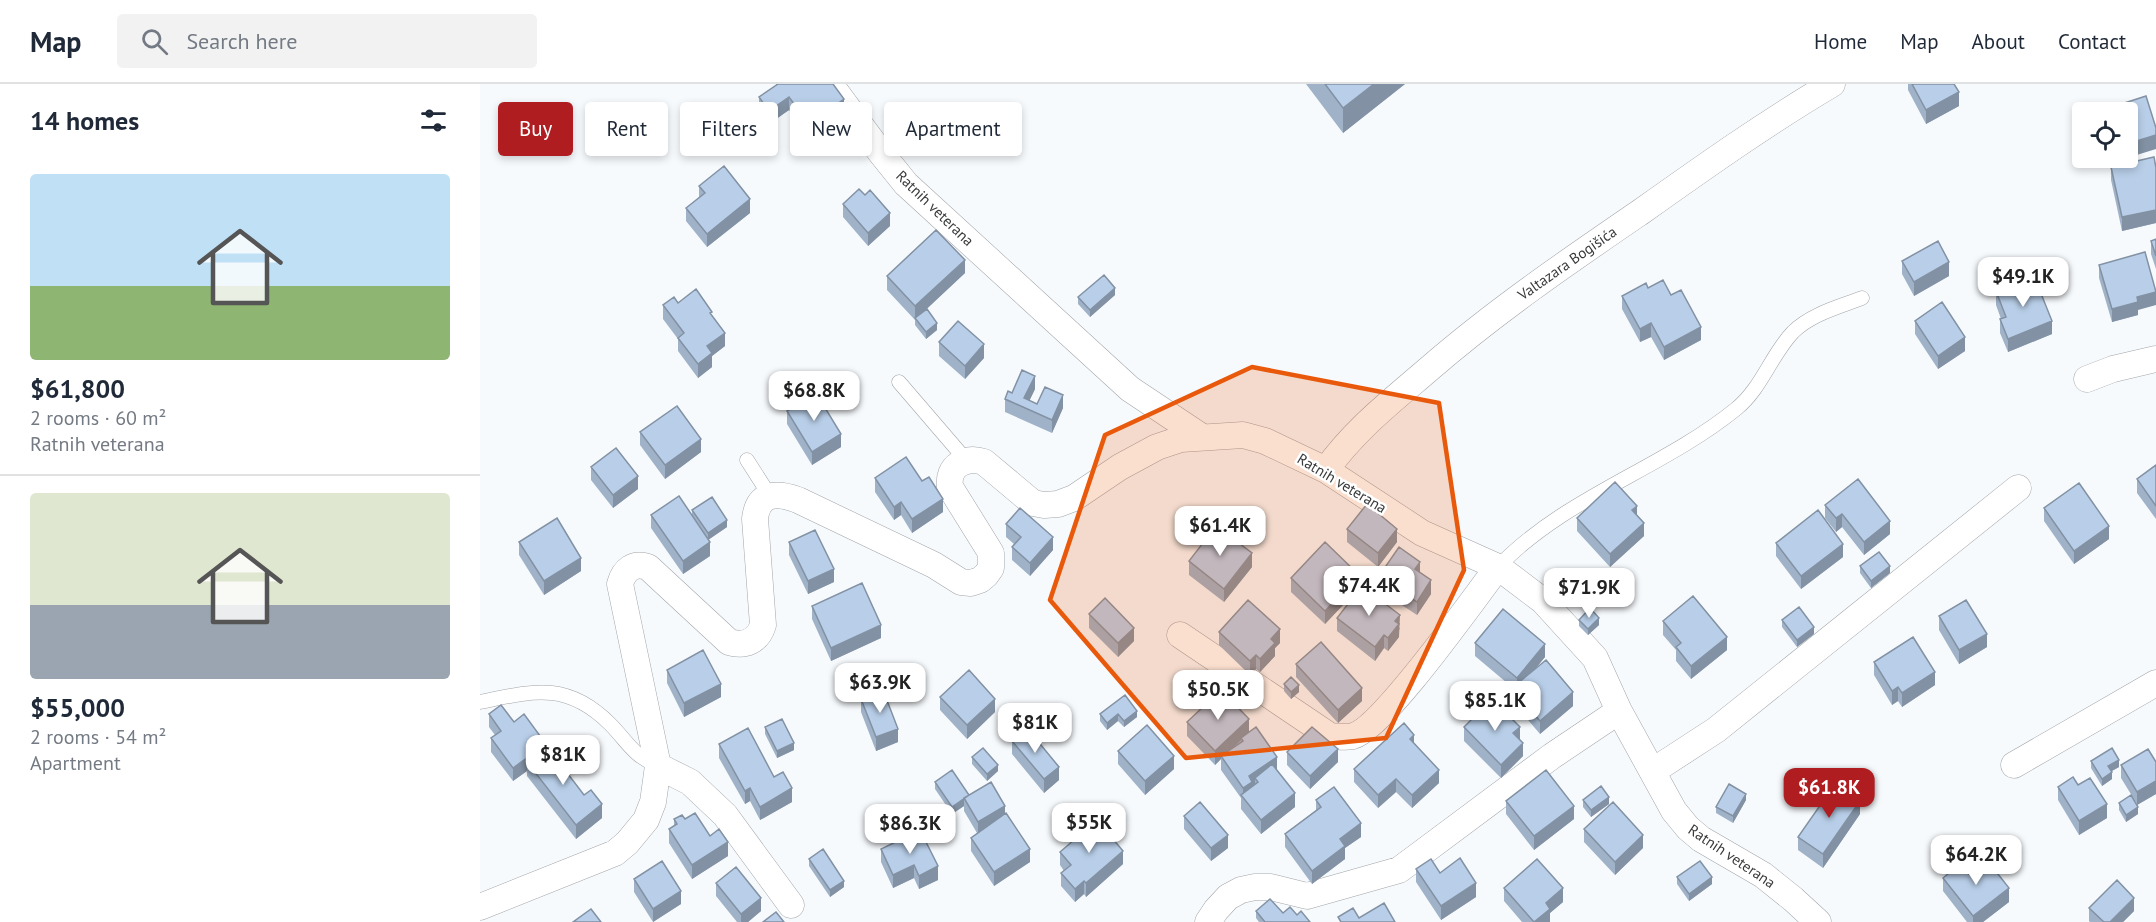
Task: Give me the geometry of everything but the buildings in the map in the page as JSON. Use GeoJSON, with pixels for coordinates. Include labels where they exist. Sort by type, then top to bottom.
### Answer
{"type":"FeatureCollection","features":[{"type":"Feature","properties":{"kind":"street","name":"Ratnih veterana"},"geometry":{"type":"LineString","coordinates":[[830,84],[906,184],[1130,388],[1202,437],[1243,435],[1275,445],[1326,470],[1422,533],[1498,567],[1543,601],[1594,658],[1619,711],[1674,811],[1688,828],[1701,839],[1763,875],[1818,922]]}},
{"type":"Feature","properties":{"kind":"street","name":"Valtazara Bogišića"},"geometry":{"type":"LineString","coordinates":[[1326,470],[1354,435],[1378,413],[1453,348],[1523,294],[1779,116],[1832,84]]}},
{"type":"Feature","properties":{"kind":"street"},"geometry":{"type":"LineString","coordinates":[[2087,379],[2113,369],[2156,359]]}},
{"type":"Feature","properties":{"kind":"street"},"geometry":{"type":"LineString","coordinates":[[480,907],[615,853],[627,843],[646,820],[653,802],[658,766],[620,584],[622,576],[628,569],[634,566],[648,567],[729,642],[736,644],[749,642],[761,631],[764,619],[756,512],[764,499],[770,496],[784,496],[798,500],[934,566],[961,582],[971,583],[986,575],[992,561],[987,545],[950,488],[949,480],[952,470],[958,464],[975,459],[984,462],[1033,503],[1058,504],[1074,498],[1120,467],[1157,447],[1181,439],[1202,437]]}},
{"type":"Feature","properties":{"kind":"street"},"geometry":{"type":"LineString","coordinates":[[1653,771],[1716,730],[2018,488]]}},
{"type":"Feature","properties":{"kind":"street"},"geometry":{"type":"LineString","coordinates":[[1180,635],[1330,735],[1353,736],[1376,721],[1401,693],[1498,567]]}},
{"type":"Feature","properties":{"kind":"street"},"geometry":{"type":"LineString","coordinates":[[2014,765],[2126,703],[2156,683]]}},
{"type":"Feature","properties":{"kind":"street"},"geometry":{"type":"LineString","coordinates":[[1208,922],[1228,897],[1241,890],[1271,887],[1307,896],[1399,870],[1552,756],[1619,711]]}},
{"type":"Feature","properties":{"kind":"street"},"geometry":{"type":"LineString","coordinates":[[658,766],[690,782],[725,815],[791,905]]}},
{"type":"Feature","properties":{"kind":"lane"},"geometry":{"type":"LineString","coordinates":[[1498,567],[1514,550],[1548,523],[1689,442],[1737,408],[1754,390],[1793,332],[1814,316],[1862,298]]}},
{"type":"Feature","properties":{"kind":"lane"},"geometry":{"type":"LineString","coordinates":[[899,382],[966,460]]}},
{"type":"Feature","properties":{"kind":"lane"},"geometry":{"type":"LineString","coordinates":[[747,460],[770,496]]}},
{"type":"Feature","properties":{"kind":"lane"},"geometry":{"type":"LineString","coordinates":[[480,702],[530,692],[548,692],[583,702],[609,723],[642,759],[658,766]]}},
{"type":"Feature","properties":{"kind":"highlighted area"},"geometry":{"type":"Polygon","coordinates":[[[1252,367],[1439,403],[1464,570],[1386,738],[1186,758],[1050,600],[1105,435],[1252,367]]]}}]}
